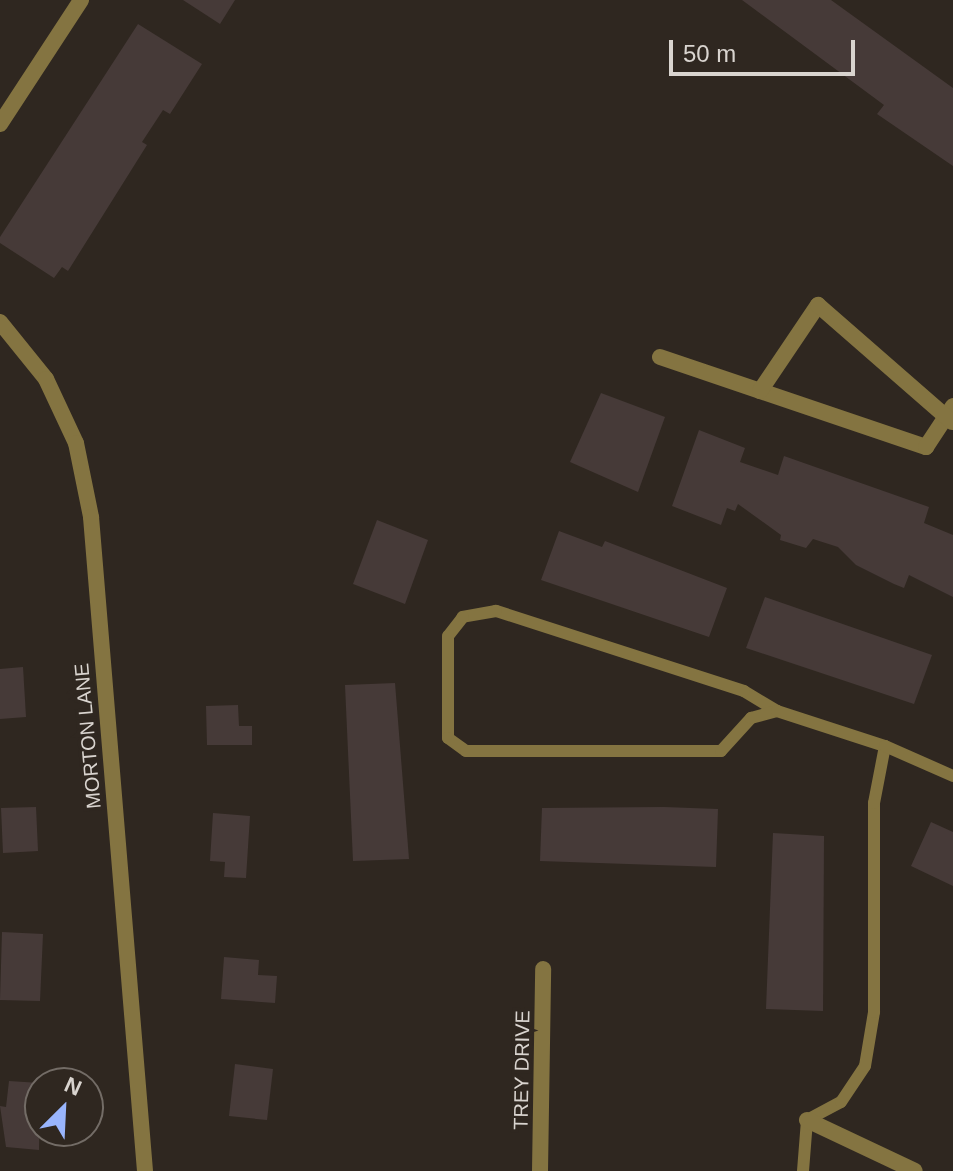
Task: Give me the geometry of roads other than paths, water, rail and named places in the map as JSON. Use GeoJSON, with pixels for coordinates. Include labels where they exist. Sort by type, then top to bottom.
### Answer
{"type":"FeatureCollection","features":[{"type":"Feature","properties":{"kind":"street"},"geometry":{"type":"LineString","coordinates":[[0,124],[81,0]]}},
{"type":"Feature","properties":{"kind":"street"},"geometry":{"type":"LineString","coordinates":[[660,357],[760,391],[926,447],[950,416],[818,305],[760,391]]}},
{"type":"Feature","properties":{"kind":"street","name":"MORTON LANE"},"geometry":{"type":"LineString","coordinates":[[0,322],[46,379],[70,430],[91,517],[145,1171]]}},
{"type":"Feature","properties":{"kind":"street","name":"TREY DRIVE"},"geometry":{"type":"LineString","coordinates":[[540,1171],[543,969]]}},
{"type":"Feature","properties":{"kind":"street"},"geometry":{"type":"LineString","coordinates":[[807,1120],[915,1171]]}},
{"type":"Feature","properties":{"kind":"lane"},"geometry":{"type":"LineString","coordinates":[[777,711],[751,718],[721,751],[466,751],[448,738],[448,636],[463,617],[496,611],[744,691],[777,711],[885,746],[953,776]]}},
{"type":"Feature","properties":{"kind":"lane"},"geometry":{"type":"LineString","coordinates":[[803,1171],[807,1120],[841,1102],[865,1066],[874,1012],[874,803],[885,746]]}}]}
